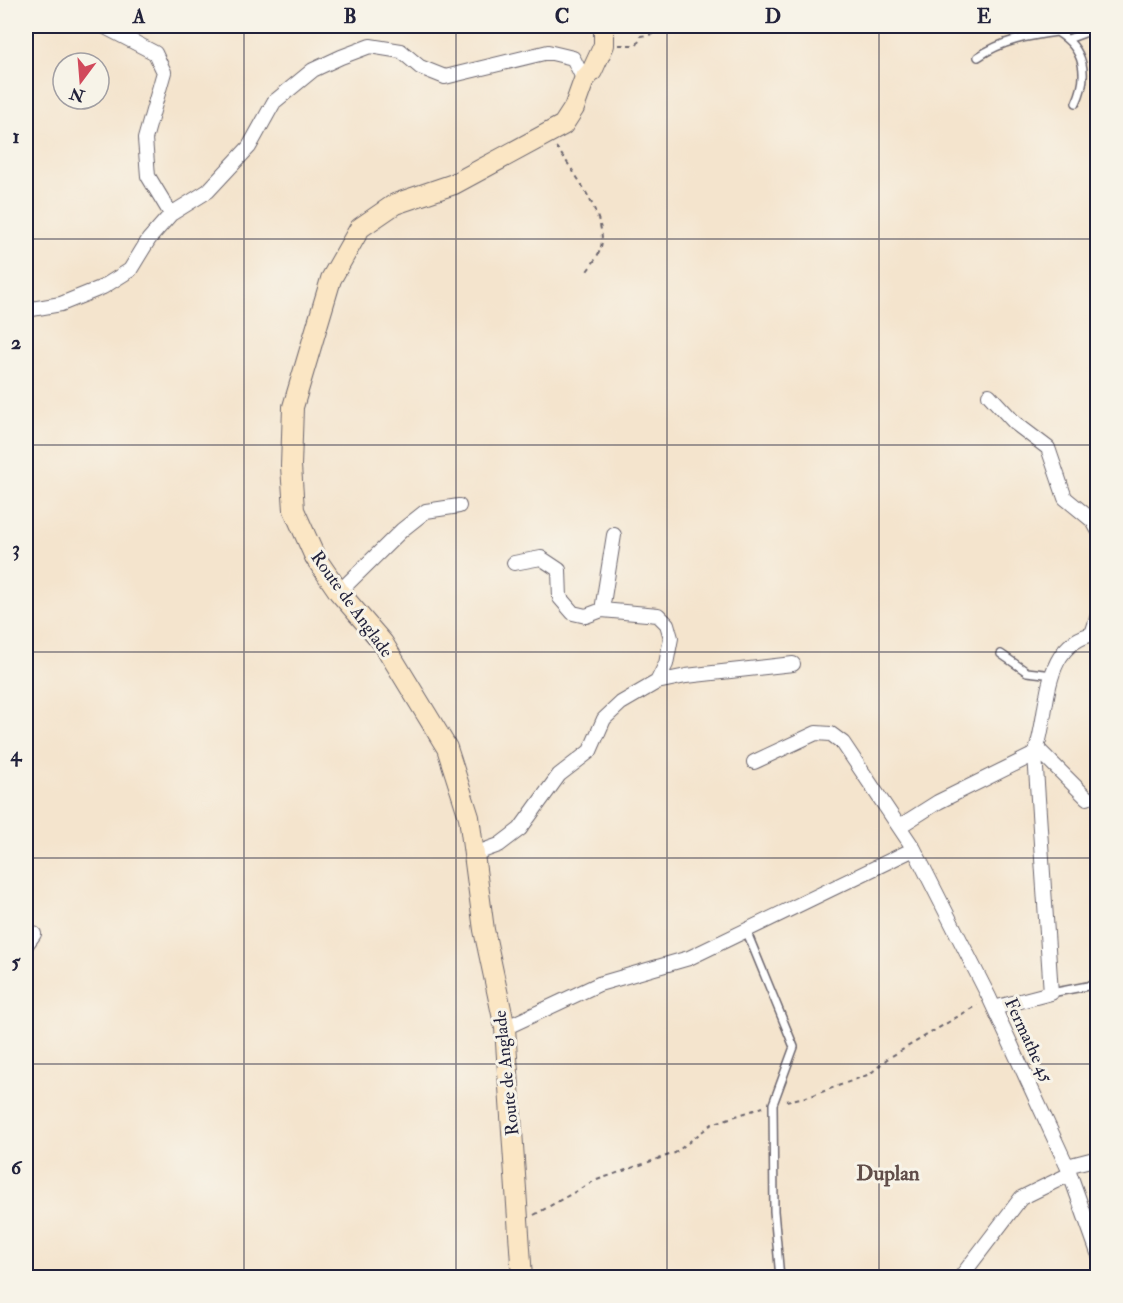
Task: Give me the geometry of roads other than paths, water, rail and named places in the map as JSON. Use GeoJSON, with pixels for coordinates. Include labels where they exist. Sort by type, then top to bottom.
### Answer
{"type":"FeatureCollection","features":[{"type":"Feature","properties":{"kind":"street"},"geometry":{"type":"LineString","coordinates":[[103,26],[155,53],[164,72],[145,139],[148,176],[171,214]]}},
{"type":"Feature","properties":{"kind":"street","name":"Route de Anglade"},"geometry":{"type":"LineString","coordinates":[[522,1278],[505,1028],[484,930],[469,817],[447,748],[382,643],[339,592],[315,557],[294,510],[291,466],[293,407],[331,279],[360,228],[395,204],[454,184],[563,125],[574,108],[584,80],[592,71],[604,35]]}},
{"type":"Feature","properties":{"kind":"street"},"geometry":{"type":"LineString","coordinates":[[26,310],[72,300],[103,287],[130,270],[149,239],[171,214],[208,191],[249,147],[274,102],[313,70],[370,46],[400,51],[420,67],[445,77],[548,52],[573,58],[584,80]]}},
{"type":"Feature","properties":{"kind":"street"},"geometry":{"type":"LineString","coordinates":[[988,395],[1015,423],[1048,448],[1065,498],[1093,521],[1098,531]]}},
{"type":"Feature","properties":{"kind":"street"},"geometry":{"type":"LineString","coordinates":[[339,592],[402,530],[426,511],[459,506]]}},
{"type":"Feature","properties":{"kind":"street"},"geometry":{"type":"LineString","coordinates":[[602,610],[614,535]]}},
{"type":"Feature","properties":{"kind":"street"},"geometry":{"type":"LineString","coordinates":[[514,563],[541,558],[559,570],[560,598],[573,613],[586,616],[602,610],[658,615],[668,624],[671,639],[666,664],[657,682]]}},
{"type":"Feature","properties":{"kind":"street"},"geometry":{"type":"LineString","coordinates":[[992,1003],[1051,993],[1036,751],[1053,675],[1061,651],[1071,642],[1095,633],[1098,615]]}},
{"type":"Feature","properties":{"kind":"street"},"geometry":{"type":"LineString","coordinates":[[474,854],[499,845],[520,829],[559,775],[590,751],[604,719],[621,703],[657,682],[686,676],[793,664]]}},
{"type":"Feature","properties":{"kind":"street","name":"Fermathe 45"},"geometry":{"type":"LineString","coordinates":[[754,762],[816,733],[831,734],[843,743],[914,849],[992,1003],[1068,1170],[1098,1253]]}},
{"type":"Feature","properties":{"kind":"street"},"geometry":{"type":"LineString","coordinates":[[1036,751],[1087,798]]}},
{"type":"Feature","properties":{"kind":"street"},"geometry":{"type":"LineString","coordinates":[[900,826],[938,802],[1036,751]]}},
{"type":"Feature","properties":{"kind":"street"},"geometry":{"type":"LineString","coordinates":[[505,1028],[599,984],[688,958],[914,849]]}},
{"type":"Feature","properties":{"kind":"street"},"geometry":{"type":"LineString","coordinates":[[960,1278],[1021,1198],[1068,1170],[1098,1158]]}},
{"type":"Feature","properties":{"kind":"lane"},"geometry":{"type":"LineString","coordinates":[[1068,39],[1098,28]]}},
{"type":"Feature","properties":{"kind":"lane"},"geometry":{"type":"LineString","coordinates":[[978,57],[995,45],[1057,29],[1068,39],[1082,58],[1085,73],[1076,103]]}},
{"type":"Feature","properties":{"kind":"lane"},"geometry":{"type":"LineString","coordinates":[[1001,654],[1027,672],[1053,675]]}},
{"type":"Feature","properties":{"kind":"lane"},"geometry":{"type":"LineString","coordinates":[[746,930],[794,1047],[773,1104],[774,1211],[780,1278]]}},
{"type":"Feature","properties":{"kind":"lane"},"geometry":{"type":"LineString","coordinates":[[1051,993],[1098,984]]}},
{"type":"Feature","properties":{"kind":"district","name":"Duplan"},"geometry":{"type":"Point","coordinates":[888,1173]}}]}
